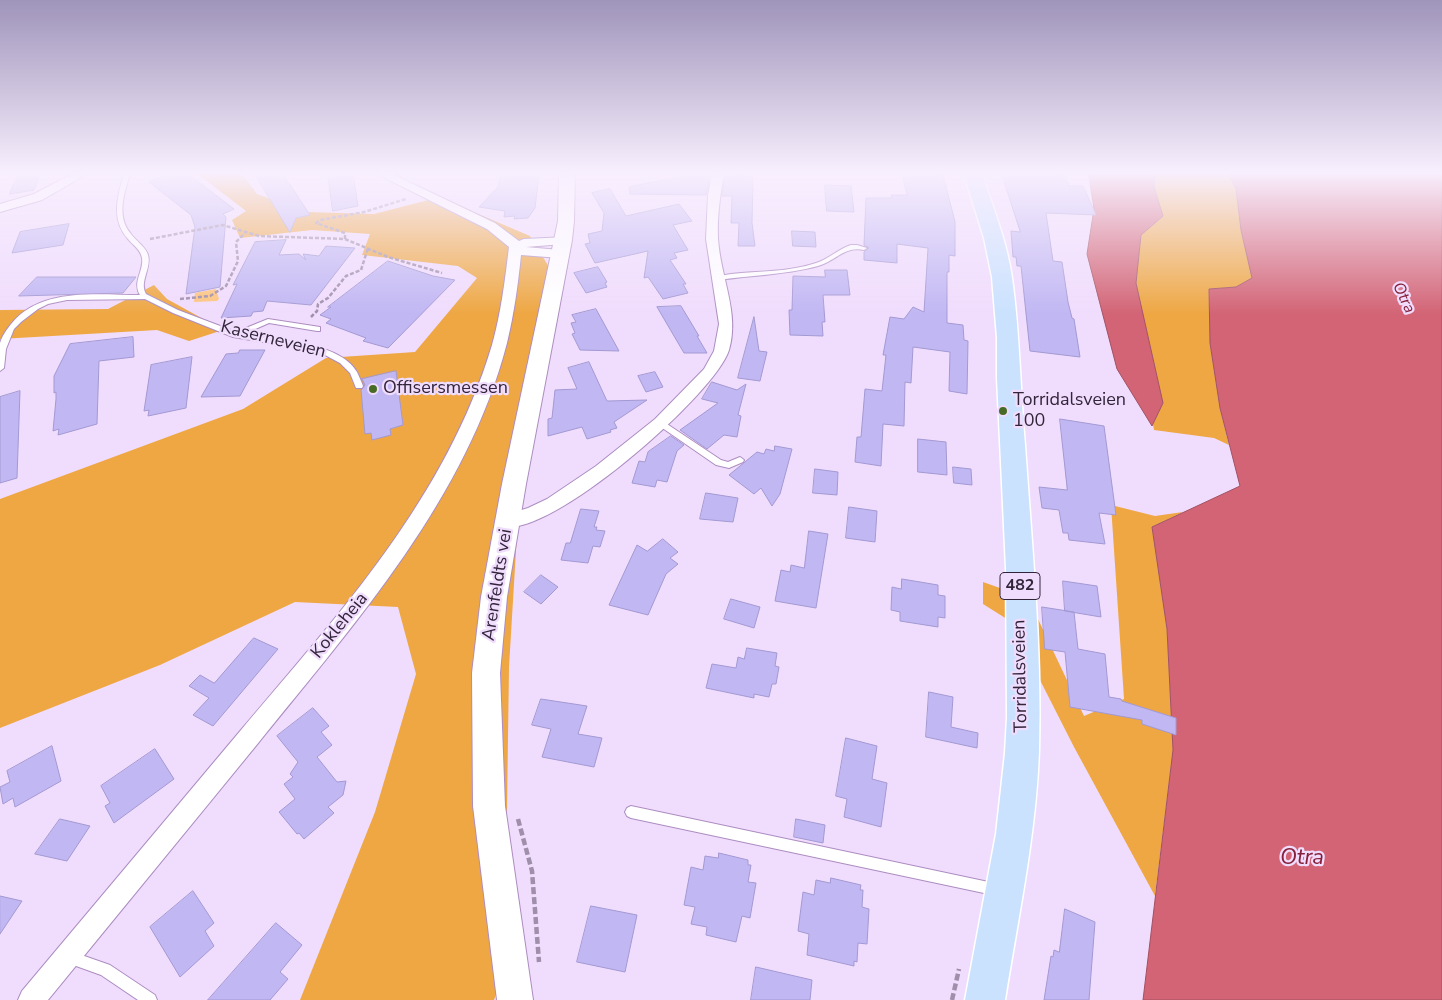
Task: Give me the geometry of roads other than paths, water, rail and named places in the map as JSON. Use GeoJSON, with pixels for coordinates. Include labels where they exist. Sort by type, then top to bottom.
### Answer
{"type":"FeatureCollection","features":[{"type":"Feature","properties":{"kind":"main road","name":"Torridalsveien"},"geometry":{"type":"LineString","coordinates":[[986,1000],[1014,834],[1022,753],[1020,569],[1008,378],[1008,338],[1002,277],[988,221]]}},
{"type":"Feature","properties":{"kind":"street"},"geometry":{"type":"LineString","coordinates":[[479,221],[491,226],[523,251],[562,247]]}},
{"type":"Feature","properties":{"kind":"street","name":"Arenfeldts vei"},"geometry":{"type":"LineString","coordinates":[[515,1000],[489,806],[486,673],[494,596],[532,386],[566,221]]}},
{"type":"Feature","properties":{"kind":"street"},"geometry":{"type":"LineString","coordinates":[[508,520],[533,514],[553,504],[602,471],[661,423],[710,372],[721,351],[726,324],[712,239],[713,221]]}},
{"type":"Feature","properties":{"kind":"street","name":"Kokleheia"},"geometry":{"type":"LineString","coordinates":[[31,1000],[358,606],[394,558],[429,504],[473,421],[488,385],[507,316],[516,245]]}},
{"type":"Feature","properties":{"kind":"lane"},"geometry":{"type":"LineString","coordinates":[[121,221],[124,230],[145,256],[146,266],[140,288],[142,294],[147,297]]}},
{"type":"Feature","properties":{"kind":"lane"},"geometry":{"type":"LineString","coordinates":[[719,278],[819,264],[848,247],[864,248]]}},
{"type":"Feature","properties":{"kind":"lane","name":"Kaserneveien"},"geometry":{"type":"LineString","coordinates":[[0,368],[2,351],[13,325],[35,306],[57,299],[68,298],[147,297],[236,335],[321,351],[338,358],[351,367],[359,386]]}},
{"type":"Feature","properties":{"kind":"lane"},"geometry":{"type":"LineString","coordinates":[[236,335],[268,321],[317,329]]}},
{"type":"Feature","properties":{"kind":"lane"},"geometry":{"type":"LineString","coordinates":[[661,423],[719,464],[729,465],[740,460]]}},
{"type":"Feature","properties":{"kind":"lane"},"geometry":{"type":"LineString","coordinates":[[632,812],[838,854],[1005,892]]}},
{"type":"Feature","properties":{"kind":"lane"},"geometry":{"type":"LineString","coordinates":[[68,956],[105,970],[150,1000]]}},
{"type":"Feature","properties":{"kind":"water"},"geometry":{"type":"Polygon","coordinates":[[[1092,221],[1158,221],[1141,235],[1136,283],[1163,403],[1152,426],[1117,369],[1087,254],[1092,221]]]}},
{"type":"Feature","properties":{"kind":"water","name":"Otra"},"geometry":{"type":"Polygon","coordinates":[[[1240,221],[1442,221],[1442,1000],[1143,1000],[1173,750],[1167,629],[1152,527],[1240,486],[1220,408],[1210,343],[1209,289],[1236,287],[1252,278],[1240,221]]]}},
{"type":"Feature","properties":{"kind":"place","name":"Offisersmessen"},"geometry":{"type":"Point","coordinates":[373,389]}},
{"type":"Feature","properties":{"kind":"place","name":"Torridalsveien 100"},"geometry":{"type":"Point","coordinates":[1003,411]}}]}
